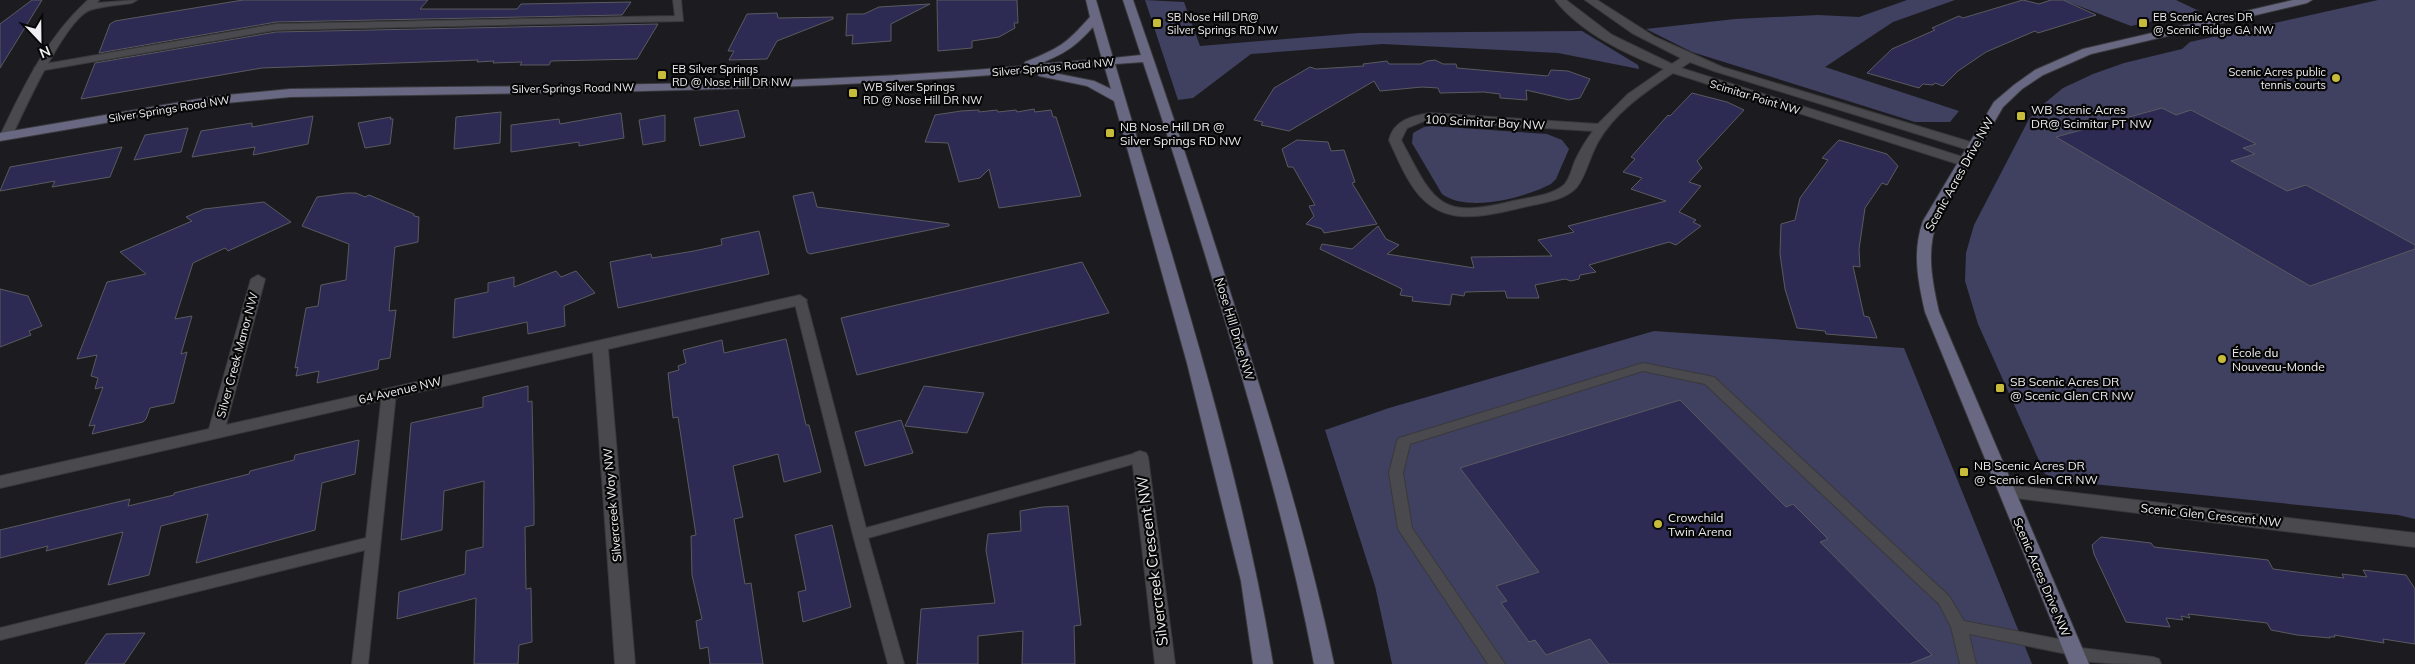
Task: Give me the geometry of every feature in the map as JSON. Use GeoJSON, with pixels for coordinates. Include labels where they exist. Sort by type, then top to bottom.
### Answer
{"type":"FeatureCollection","features":[{"type":"Feature","properties":{"kind":"street"},"geometry":{"type":"LineString","coordinates":[[3,136],[39,68],[63,29],[94,0]]}},
{"type":"Feature","properties":{"kind":"street"},"geometry":{"type":"LineString","coordinates":[[84,8],[132,0]]}},
{"type":"Feature","properties":{"kind":"street"},"geometry":{"type":"LineString","coordinates":[[1091,0],[1195,363],[1250,581],[1263,664]]}},
{"type":"Feature","properties":{"kind":"street","name":"Nose Hill Drive NW"},"geometry":{"type":"LineString","coordinates":[[1128,0],[1195,198],[1260,413],[1310,587],[1324,664]]}},
{"type":"Feature","properties":{"kind":"street","name":"Scimitar Point NW"},"geometry":{"type":"LineString","coordinates":[[1560,0],[1591,25],[1620,44],[1672,69],[1701,80],[1965,162]]}},
{"type":"Feature","properties":{"kind":"street","name":"Scimitar Point NW"},"geometry":{"type":"LineString","coordinates":[[1590,0],[1637,33],[1689,58],[1718,69],[1973,147]]}},
{"type":"Feature","properties":{"kind":"street","name":"Scenic Acres Drive NW"},"geometry":{"type":"LineString","coordinates":[[2076,656],[2044,587],[2008,491],[1932,312],[1923,270],[1925,235],[1930,221],[1998,105],[2030,77],[2061,61],[2088,51],[2307,0]]}},
{"type":"Feature","properties":{"kind":"street"},"geometry":{"type":"LineString","coordinates":[[1014,71],[1058,53],[1072,44],[1095,18]]}},
{"type":"Feature","properties":{"kind":"street","name":"Silver Springs Road NW"},"geometry":{"type":"LineString","coordinates":[[3,136],[216,100],[290,93],[783,84],[933,77],[1149,58]]}},
{"type":"Feature","properties":{"kind":"street","name":"100 Scimitar Bay NW"},"geometry":{"type":"LineString","coordinates":[[1600,128],[1430,117],[1403,125],[1395,134],[1395,140],[1425,195],[1431,201],[1449,210],[1474,213],[1556,194],[1568,188],[1586,147],[1619,107],[1689,58]]}},
{"type":"Feature","properties":{"kind":"street"},"geometry":{"type":"LineString","coordinates":[[1014,71],[1069,77],[1090,83],[1118,98]]}},
{"type":"Feature","properties":{"kind":"street","name":"Silver Creek Manor NW"},"geometry":{"type":"LineString","coordinates":[[216,432],[258,279]]}},
{"type":"Feature","properties":{"kind":"street","name":"64 Avenue NW"},"geometry":{"type":"LineString","coordinates":[[0,482],[800,300]]}},
{"type":"Feature","properties":{"kind":"street","name":"Silvercreek Way NW"},"geometry":{"type":"LineString","coordinates":[[600,346],[625,664]]}},
{"type":"Feature","properties":{"kind":"street","name":"Silvercreek Crescent NW"},"geometry":{"type":"LineString","coordinates":[[1140,457],[1165,664]]}},
{"type":"Feature","properties":{"kind":"street","name":"Scenic Glen Crescent NW"},"geometry":{"type":"LineString","coordinates":[[2008,491],[2415,540]]}},
{"type":"Feature","properties":{"kind":"lane"},"geometry":{"type":"LineString","coordinates":[[39,68],[276,27],[680,19],[677,0]]}},
{"type":"Feature","properties":{"kind":"lane"},"geometry":{"type":"LineString","coordinates":[[800,300],[860,535],[896,664]]}},
{"type":"Feature","properties":{"kind":"lane"},"geometry":{"type":"LineString","coordinates":[[1498,664],[1406,529],[1396,473],[1404,441],[1643,367],[1709,380],[1944,600],[1959,626],[1968,664]]}},
{"type":"Feature","properties":{"kind":"lane"},"geometry":{"type":"LineString","coordinates":[[360,664],[389,392]]}},
{"type":"Feature","properties":{"kind":"lane"},"geometry":{"type":"LineString","coordinates":[[860,535],[1140,457]]}},
{"type":"Feature","properties":{"kind":"lane"},"geometry":{"type":"LineString","coordinates":[[0,634],[372,542]]}},
{"type":"Feature","properties":{"kind":"lane"},"geometry":{"type":"LineString","coordinates":[[1959,626],[2076,656],[2153,664]]}},
{"type":"Feature","properties":{"kind":"shaded area"},"geometry":{"type":"Polygon","coordinates":[[[1145,0],[1184,2],[1200,46],[1359,33],[1582,31],[1638,65],[1639,69],[1558,53],[1383,44],[1251,54],[1193,98],[1178,100],[1145,0]]]}},
{"type":"Feature","properties":{"kind":"shaded area"},"geometry":{"type":"Polygon","coordinates":[[[1907,0],[1955,0],[1893,22],[1825,67],[1959,111],[1950,122],[1915,122],[1692,52],[1646,29],[1735,19],[1818,15],[1859,17],[1907,0]]]}},
{"type":"Feature","properties":{"kind":"shaded area"},"geometry":{"type":"Polygon","coordinates":[[[2063,0],[2176,0],[2199,11],[2131,26],[2063,0]]]}},
{"type":"Feature","properties":{"kind":"shaded area","name":"École du Nouveau-Monde"},"geometry":{"type":"Polygon","coordinates":[[[2378,0],[2415,0],[2415,519],[2398,515],[2063,481],[2045,474],[1978,324],[1965,281],[1966,253],[1974,225],[2029,119],[2063,88],[2093,74],[2124,63],[2182,49],[2190,42],[2378,0]]]}},
{"type":"Feature","properties":{"kind":"shaded area"},"geometry":{"type":"Polygon","coordinates":[[[1424,127],[1547,134],[1562,140],[1569,149],[1556,179],[1551,184],[1540,189],[1512,198],[1481,203],[1453,200],[1442,194],[1412,143],[1413,133],[1424,127]]]}},
{"type":"Feature","properties":{"kind":"shaded area"},"geometry":{"type":"Polygon","coordinates":[[[1654,331],[1904,348],[2032,664],[1392,664],[1375,586],[1325,430],[1389,408],[1654,331]]]}},
{"type":"Feature","properties":{"kind":"building"},"geometry":{"type":"Polygon","coordinates":[[[32,0],[42,0],[0,68],[0,24],[32,0]]]}},
{"type":"Feature","properties":{"kind":"building"},"geometry":{"type":"Polygon","coordinates":[[[243,0],[428,0],[420,9],[517,9],[521,4],[631,2],[622,15],[276,22],[99,53],[110,24],[115,21],[243,0]]]}},
{"type":"Feature","properties":{"kind":"building"},"geometry":{"type":"Polygon","coordinates":[[[937,0],[1017,0],[1018,23],[1014,23],[1015,28],[999,37],[972,41],[972,48],[938,51],[937,0]]]}},
{"type":"Feature","properties":{"kind":"building"},"geometry":{"type":"Polygon","coordinates":[[[2023,0],[2039,4],[2051,0],[2063,0],[2096,15],[2038,33],[2035,31],[1986,52],[1958,71],[1943,86],[1935,83],[1933,85],[1923,84],[1919,88],[1867,73],[1892,49],[1935,30],[1932,28],[1959,16],[1963,18],[2023,0]]]}},
{"type":"Feature","properties":{"kind":"building"},"geometry":{"type":"Polygon","coordinates":[[[930,4],[891,24],[891,41],[852,44],[853,35],[846,36],[847,14],[864,14],[879,7],[930,4]]]}},
{"type":"Feature","properties":{"kind":"building"},"geometry":{"type":"Polygon","coordinates":[[[777,13],[778,18],[833,17],[833,19],[777,41],[767,59],[729,60],[734,51],[728,51],[747,14],[777,13]]]}},
{"type":"Feature","properties":{"kind":"building"},"geometry":{"type":"Polygon","coordinates":[[[658,24],[637,59],[551,61],[549,65],[520,65],[522,62],[477,62],[478,60],[262,68],[81,99],[95,63],[276,32],[658,24]]]}},
{"type":"Feature","properties":{"kind":"building"},"geometry":{"type":"Polygon","coordinates":[[[1435,60],[1443,64],[1456,64],[1457,68],[1548,76],[1551,70],[1568,71],[1590,79],[1580,98],[1569,100],[1526,90],[1527,100],[1500,98],[1500,94],[1484,92],[1440,93],[1438,88],[1422,87],[1380,91],[1374,81],[1289,131],[1261,125],[1263,122],[1254,120],[1274,88],[1310,67],[1316,69],[1364,66],[1363,64],[1387,61],[1389,64],[1421,64],[1435,60]]]}},
{"type":"Feature","properties":{"kind":"building"},"geometry":{"type":"Polygon","coordinates":[[[1692,93],[1727,102],[1744,110],[1697,161],[1702,168],[1689,182],[1701,186],[1679,212],[1696,220],[1693,222],[1701,226],[1676,245],[1669,242],[1589,265],[1596,272],[1580,275],[1579,279],[1571,281],[1565,279],[1535,285],[1539,298],[1507,298],[1505,291],[1465,292],[1464,296],[1452,294],[1450,305],[1412,301],[1413,297],[1400,295],[1402,289],[1320,249],[1322,244],[1352,249],[1378,226],[1386,239],[1399,245],[1387,254],[1474,268],[1471,257],[1552,256],[1538,240],[1574,232],[1568,226],[1666,201],[1631,189],[1642,178],[1623,172],[1635,159],[1631,157],[1668,115],[1670,116],[1692,93]]]}},
{"type":"Feature","properties":{"kind":"building"},"geometry":{"type":"Polygon","coordinates":[[[2162,108],[2176,115],[2191,110],[2256,144],[2243,148],[2255,154],[2231,161],[2287,191],[2306,185],[2415,245],[2415,249],[2310,286],[2056,137],[2162,108]]]}},
{"type":"Feature","properties":{"kind":"building"},"geometry":{"type":"Polygon","coordinates":[[[1034,109],[1035,112],[1051,110],[1053,117],[1056,117],[1081,196],[999,208],[989,169],[980,178],[959,182],[948,143],[925,142],[935,115],[961,111],[997,110],[998,112],[1016,110],[1017,112],[1034,109]]]}},
{"type":"Feature","properties":{"kind":"building"},"geometry":{"type":"Polygon","coordinates":[[[738,110],[745,137],[700,146],[694,118],[738,110]]]}},
{"type":"Feature","properties":{"kind":"building"},"geometry":{"type":"Polygon","coordinates":[[[501,112],[500,143],[454,149],[456,117],[501,112]]]}},
{"type":"Feature","properties":{"kind":"building"},"geometry":{"type":"Polygon","coordinates":[[[621,113],[624,138],[579,146],[579,142],[511,152],[511,125],[559,119],[560,124],[621,113]]]}},
{"type":"Feature","properties":{"kind":"building"},"geometry":{"type":"Polygon","coordinates":[[[665,115],[665,141],[643,145],[639,120],[665,115]]]}},
{"type":"Feature","properties":{"kind":"building"},"geometry":{"type":"Polygon","coordinates":[[[313,116],[308,144],[253,155],[255,147],[192,157],[201,131],[252,123],[252,127],[313,116]]]}},
{"type":"Feature","properties":{"kind":"building"},"geometry":{"type":"Polygon","coordinates":[[[391,117],[390,119],[393,119],[390,144],[365,148],[358,123],[391,117]]]}},
{"type":"Feature","properties":{"kind":"building"},"geometry":{"type":"Polygon","coordinates":[[[188,128],[181,152],[134,160],[145,135],[188,128]]]}},
{"type":"Feature","properties":{"kind":"building"},"geometry":{"type":"Polygon","coordinates":[[[1297,140],[1328,142],[1331,151],[1344,150],[1355,182],[1352,183],[1377,224],[1324,233],[1322,229],[1306,224],[1314,216],[1309,206],[1315,205],[1293,167],[1288,167],[1282,149],[1297,140]]]}},
{"type":"Feature","properties":{"kind":"building"},"geometry":{"type":"Polygon","coordinates":[[[1839,140],[1887,154],[1898,166],[1887,185],[1882,183],[1865,208],[1859,249],[1860,267],[1853,266],[1864,316],[1869,317],[1877,338],[1826,334],[1825,331],[1797,328],[1785,289],[1780,254],[1781,224],[1795,220],[1800,198],[1828,160],[1822,158],[1839,140]]]}},
{"type":"Feature","properties":{"kind":"building"},"geometry":{"type":"Polygon","coordinates":[[[122,147],[110,177],[52,187],[55,181],[0,191],[10,167],[122,147]]]}},
{"type":"Feature","properties":{"kind":"building"},"geometry":{"type":"Polygon","coordinates":[[[813,192],[817,207],[949,224],[949,226],[810,254],[807,252],[793,196],[813,192]]]}},
{"type":"Feature","properties":{"kind":"building"},"geometry":{"type":"Polygon","coordinates":[[[356,193],[365,197],[369,195],[419,217],[418,242],[395,247],[389,311],[396,310],[390,358],[379,360],[378,369],[317,383],[319,371],[296,376],[298,367],[295,368],[306,308],[318,306],[321,285],[346,280],[349,244],[302,226],[317,197],[356,193]]]}},
{"type":"Feature","properties":{"kind":"building"},"geometry":{"type":"Polygon","coordinates":[[[264,202],[291,222],[228,251],[225,248],[193,263],[175,319],[192,316],[181,354],[187,352],[174,403],[150,408],[143,422],[92,434],[95,425],[89,426],[103,387],[95,389],[98,378],[91,376],[97,355],[77,359],[107,282],[146,274],[120,252],[192,221],[186,217],[204,209],[264,202]]]}},
{"type":"Feature","properties":{"kind":"building"},"geometry":{"type":"Polygon","coordinates":[[[759,231],[769,274],[618,308],[610,262],[651,254],[652,258],[694,251],[722,245],[721,239],[759,231]]]}},
{"type":"Feature","properties":{"kind":"building"},"geometry":{"type":"Polygon","coordinates":[[[1082,262],[1109,313],[857,375],[841,318],[1082,262]]]}},
{"type":"Feature","properties":{"kind":"building"},"geometry":{"type":"Polygon","coordinates":[[[556,271],[561,277],[576,271],[595,293],[564,306],[565,326],[528,334],[527,322],[453,338],[455,299],[488,292],[488,283],[514,277],[514,287],[556,271]]]}},
{"type":"Feature","properties":{"kind":"building"},"geometry":{"type":"Polygon","coordinates":[[[0,289],[28,296],[42,326],[29,331],[31,335],[0,347],[0,289]]]}},
{"type":"Feature","properties":{"kind":"building"},"geometry":{"type":"Polygon","coordinates":[[[786,339],[806,425],[809,425],[821,472],[784,482],[778,454],[733,466],[743,517],[734,519],[745,584],[751,583],[763,664],[710,664],[708,647],[700,649],[696,621],[702,619],[692,575],[691,536],[696,535],[678,417],[673,418],[668,373],[679,370],[678,366],[686,363],[683,350],[722,340],[724,353],[786,339]]]}},
{"type":"Feature","properties":{"kind":"building"},"geometry":{"type":"Polygon","coordinates":[[[528,386],[528,402],[532,401],[534,525],[525,527],[526,589],[531,588],[532,642],[519,645],[518,664],[474,664],[476,598],[397,619],[399,592],[465,574],[466,551],[483,547],[484,481],[444,491],[442,530],[401,540],[411,423],[483,407],[483,397],[528,386]]]}},
{"type":"Feature","properties":{"kind":"building"},"geometry":{"type":"Polygon","coordinates":[[[924,386],[984,393],[967,433],[905,426],[924,386]]]}},
{"type":"Feature","properties":{"kind":"building","name":"Crowchild Twin Arena"},"geometry":{"type":"Polygon","coordinates":[[[1680,400],[1786,507],[1793,504],[1828,539],[1820,542],[1932,655],[1910,664],[1609,664],[1590,639],[1546,655],[1535,640],[1529,642],[1501,603],[1507,601],[1496,586],[1539,572],[1460,468],[1680,400]]]}},
{"type":"Feature","properties":{"kind":"building"},"geometry":{"type":"Polygon","coordinates":[[[901,420],[913,453],[865,466],[855,432],[901,420]]]}},
{"type":"Feature","properties":{"kind":"building"},"geometry":{"type":"Polygon","coordinates":[[[359,440],[355,474],[322,483],[315,530],[196,563],[208,514],[161,526],[149,575],[108,585],[123,532],[46,551],[48,546],[0,558],[0,530],[130,499],[128,506],[174,495],[174,493],[249,474],[250,471],[294,460],[295,455],[359,440]]]}},
{"type":"Feature","properties":{"kind":"building"},"geometry":{"type":"Polygon","coordinates":[[[1068,506],[1081,625],[1074,626],[1075,664],[1022,664],[1023,631],[978,636],[978,664],[917,664],[921,609],[995,603],[986,550],[988,534],[1021,531],[1020,511],[1043,507],[1068,506]]]}},
{"type":"Feature","properties":{"kind":"building"},"geometry":{"type":"Polygon","coordinates":[[[832,525],[851,607],[803,622],[798,592],[806,590],[795,535],[832,525]]]}},
{"type":"Feature","properties":{"kind":"building"},"geometry":{"type":"Polygon","coordinates":[[[2101,537],[2151,543],[2154,547],[2268,560],[2273,569],[2344,578],[2342,574],[2367,577],[2363,570],[2406,575],[2415,589],[2415,644],[2383,639],[2384,643],[2334,635],[2335,637],[2330,638],[2297,635],[2271,630],[2267,623],[2188,614],[2190,618],[2181,616],[2183,620],[2166,618],[2170,627],[2126,622],[2094,554],[2092,545],[2101,537]]]}},
{"type":"Feature","properties":{"kind":"building"},"geometry":{"type":"Polygon","coordinates":[[[145,633],[124,664],[85,664],[106,634],[145,633]]]}},
{"type":"Feature","properties":{"kind":"place","name":"SB Nose Hill DR@ Silver Springs RD NW"},"geometry":{"type":"Point","coordinates":[1157,23]}},
{"type":"Feature","properties":{"kind":"place","name":"EB Scenic Acres DR @ Scenic Ridge GA NW"},"geometry":{"type":"Point","coordinates":[2143,23]}},
{"type":"Feature","properties":{"kind":"place","name":"EB Silver Springs RD @ Nose Hill DR NW"},"geometry":{"type":"Point","coordinates":[662,75]}},
{"type":"Feature","properties":{"kind":"place","name":"Scenic Acres public tennis courts"},"geometry":{"type":"Point","coordinates":[2336,78]}},
{"type":"Feature","properties":{"kind":"place","name":"WB Silver Springs RD @ Nose Hill DR NW"},"geometry":{"type":"Point","coordinates":[853,93]}},
{"type":"Feature","properties":{"kind":"place","name":"WB Scenic Acres DR@ Scimitar PT NW"},"geometry":{"type":"Point","coordinates":[2021,116]}},
{"type":"Feature","properties":{"kind":"place","name":"NB Nose Hill DR @ Silver Springs RD NW"},"geometry":{"type":"Point","coordinates":[1110,133]}},
{"type":"Feature","properties":{"kind":"place","name":"École du Nouveau-Monde"},"geometry":{"type":"Point","coordinates":[2222,359]}},
{"type":"Feature","properties":{"kind":"place","name":"SB Scenic Acres DR @ Scenic Glen CR NW"},"geometry":{"type":"Point","coordinates":[2000,388]}},
{"type":"Feature","properties":{"kind":"place","name":"NB Scenic Acres DR @ Scenic Glen CR NW"},"geometry":{"type":"Point","coordinates":[1964,472]}},
{"type":"Feature","properties":{"kind":"place","name":"Crowchild Twin Arena"},"geometry":{"type":"Point","coordinates":[1658,524]}}]}
